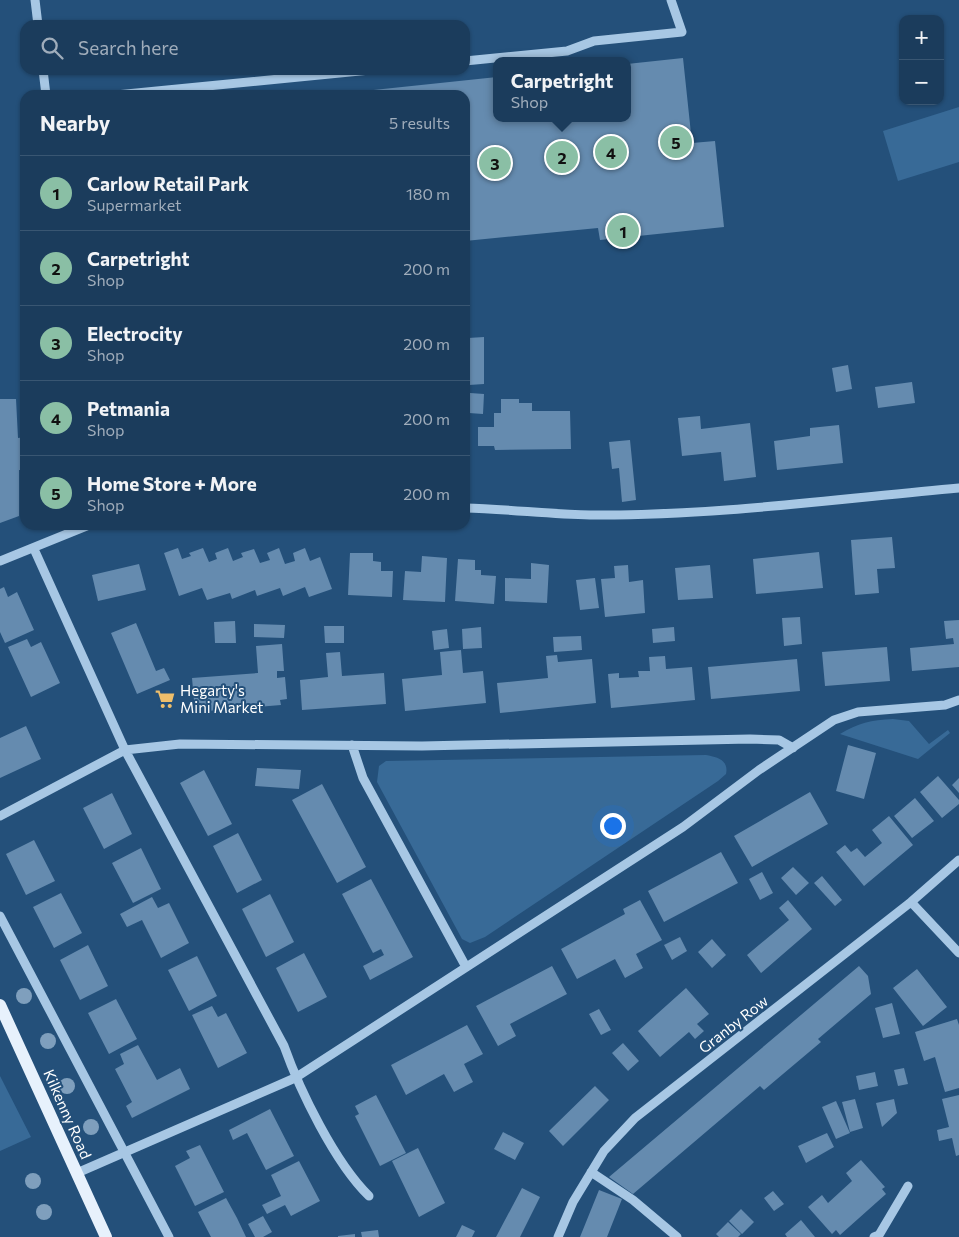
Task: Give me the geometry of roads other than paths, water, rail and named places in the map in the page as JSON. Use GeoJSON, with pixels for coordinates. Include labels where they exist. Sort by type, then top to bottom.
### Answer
{"type":"FeatureCollection","features":[{"type":"Feature","properties":{"kind":"main road","name":"Kilkenny Road"},"geometry":{"type":"LineString","coordinates":[[0,1005],[106,1237]]}},
{"type":"Feature","properties":{"kind":"street"},"geometry":{"type":"LineString","coordinates":[[35,0],[37,20]]}},
{"type":"Feature","properties":{"kind":"street"},"geometry":{"type":"LineString","coordinates":[[506,57],[567,51],[594,41],[682,32],[671,0]]}},
{"type":"Feature","properties":{"kind":"street"},"geometry":{"type":"LineString","coordinates":[[470,61],[493,58]]}},
{"type":"Feature","properties":{"kind":"street"},"geometry":{"type":"LineString","coordinates":[[44,75],[45,90]]}},
{"type":"Feature","properties":{"kind":"street"},"geometry":{"type":"LineString","coordinates":[[167,90],[319,75]]}},
{"type":"Feature","properties":{"kind":"street"},"geometry":{"type":"LineString","coordinates":[[470,508],[512,509],[589,515],[712,510],[959,488]]}},
{"type":"Feature","properties":{"kind":"street"},"geometry":{"type":"LineString","coordinates":[[0,561],[78,530]]}},
{"type":"Feature","properties":{"kind":"street"},"geometry":{"type":"LineString","coordinates":[[34,549],[125,750],[284,1046],[296,1078],[351,1179],[369,1196]]}},
{"type":"Feature","properties":{"kind":"street"},"geometry":{"type":"LineString","coordinates":[[76,1173],[296,1078],[683,827],[834,720],[858,712],[944,705],[959,700]]}},
{"type":"Feature","properties":{"kind":"street"},"geometry":{"type":"LineString","coordinates":[[0,816],[125,750],[180,744],[352,745],[780,740],[793,748]]}},
{"type":"Feature","properties":{"kind":"street"},"geometry":{"type":"LineString","coordinates":[[352,745],[363,778],[466,967]]}},
{"type":"Feature","properties":{"kind":"street","name":"Granby Row"},"geometry":{"type":"LineString","coordinates":[[558,1237],[572,1202],[604,1151],[635,1118],[911,902],[959,860]]}},
{"type":"Feature","properties":{"kind":"street"},"geometry":{"type":"LineString","coordinates":[[911,902],[959,953]]}},
{"type":"Feature","properties":{"kind":"street"},"geometry":{"type":"LineString","coordinates":[[0,916],[169,1237]]}},
{"type":"Feature","properties":{"kind":"street"},"geometry":{"type":"LineString","coordinates":[[591,1172],[633,1200],[677,1237]]}},
{"type":"Feature","properties":{"kind":"street"},"geometry":{"type":"LineString","coordinates":[[874,1237],[878,1235],[908,1186]]}},
{"type":"Feature","properties":{"kind":"place","name":"Home Store + More"},"geometry":{"type":"Point","coordinates":[676,142]}},
{"type":"Feature","properties":{"kind":"place","name":"Petmania"},"geometry":{"type":"Point","coordinates":[611,152]}},
{"type":"Feature","properties":{"kind":"place","name":"Carpetright"},"geometry":{"type":"Point","coordinates":[562,157]}},
{"type":"Feature","properties":{"kind":"place","name":"Electrocity"},"geometry":{"type":"Point","coordinates":[495,163]}},
{"type":"Feature","properties":{"kind":"place","name":"Carlow Retail Park"},"geometry":{"type":"Point","coordinates":[623,231]}},
{"type":"Feature","properties":{"kind":"place","name":"Hegarty's Mini Market"},"geometry":{"type":"Point","coordinates":[165,699]}}]}
